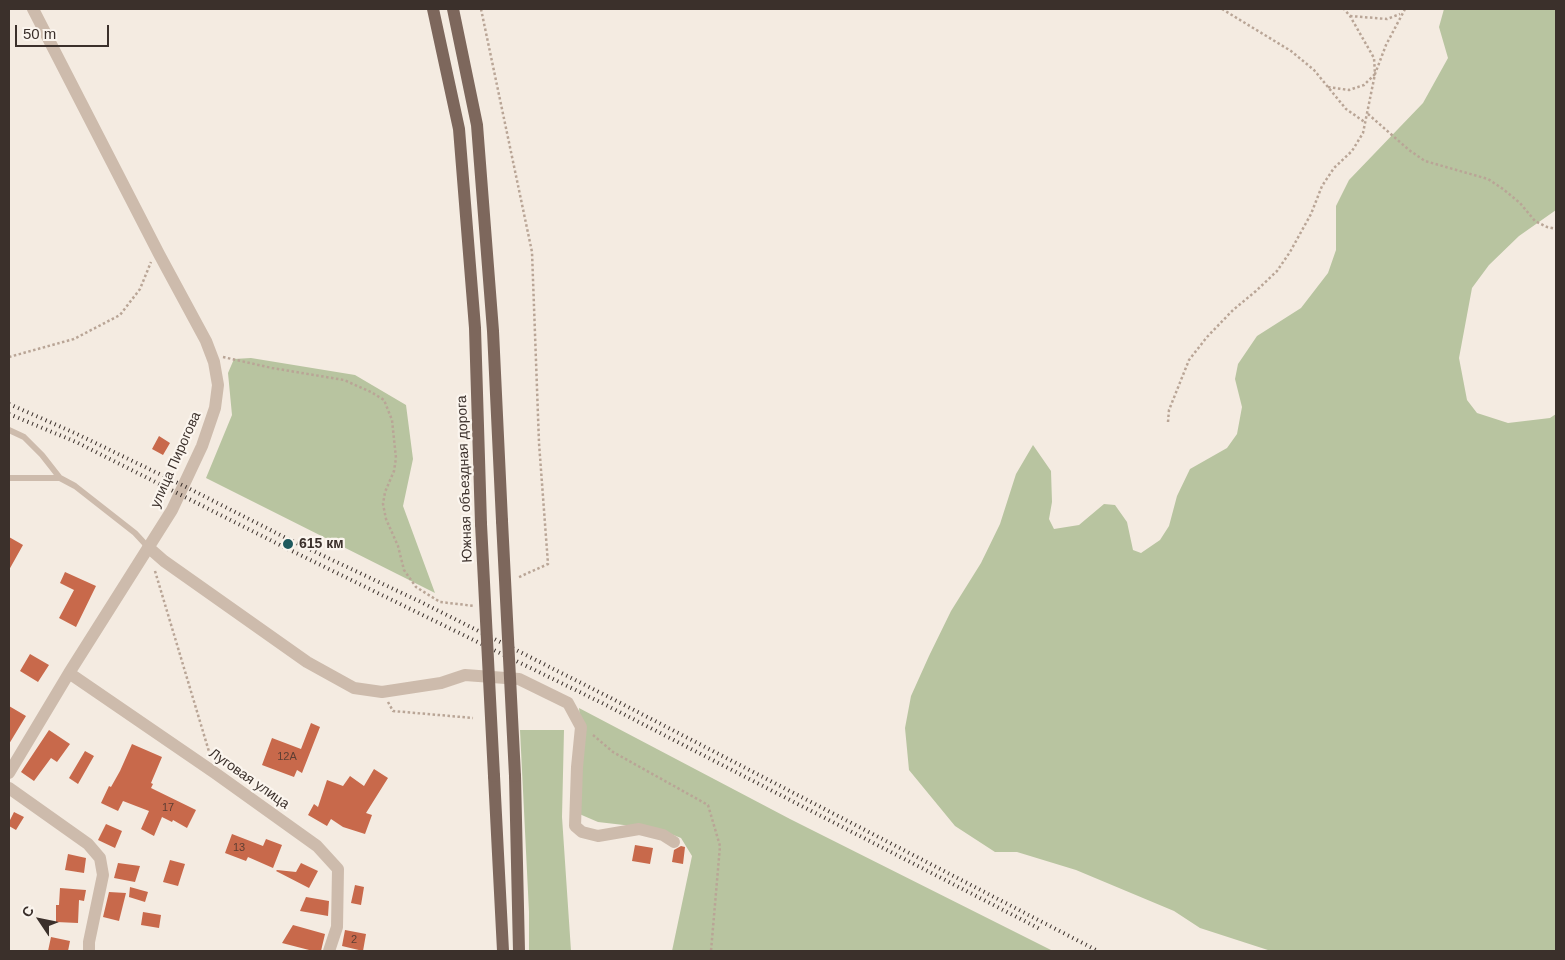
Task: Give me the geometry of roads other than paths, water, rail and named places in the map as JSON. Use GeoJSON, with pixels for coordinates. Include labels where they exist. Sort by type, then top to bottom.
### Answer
{"type":"FeatureCollection","features":[{"type":"Feature","properties":{"kind":"main road","name":"Южная объездная дорога"},"geometry":{"type":"LineString","coordinates":[[434,9],[459,129],[474,328],[481,524],[502,951]]}},
{"type":"Feature","properties":{"kind":"main road"},"geometry":{"type":"LineString","coordinates":[[453,9],[477,125],[493,331],[514,776],[519,951]]}},
{"type":"Feature","properties":{"kind":"street","name":"улица Пирогова"},"geometry":{"type":"LineString","coordinates":[[9,773],[69,673],[172,510],[204,439],[215,408],[218,385],[214,362],[206,341],[33,9]]}},
{"type":"Feature","properties":{"kind":"street"},"geometry":{"type":"LineString","coordinates":[[148,547],[164,561],[307,662],[354,688],[382,692],[441,684],[465,675],[519,679],[568,703],[582,727],[577,767],[575,826],[582,832],[598,836],[639,830],[663,835],[674,842]]}},
{"type":"Feature","properties":{"kind":"street","name":"Луговая улица"},"geometry":{"type":"LineString","coordinates":[[69,673],[318,846],[338,869],[337,927],[329,951]]}},
{"type":"Feature","properties":{"kind":"street"},"geometry":{"type":"LineString","coordinates":[[9,788],[88,844],[100,858],[103,875],[89,942],[89,951]]}},
{"type":"Feature","properties":{"kind":"lane"},"geometry":{"type":"LineString","coordinates":[[9,430],[24,437],[42,455],[60,478],[75,486],[135,533],[148,547]]}},
{"type":"Feature","properties":{"kind":"lane"},"geometry":{"type":"LineString","coordinates":[[9,478],[60,478]]}},
{"type":"Feature","properties":{"kind":"railway"},"geometry":{"type":"LineString","coordinates":[[9,404],[77,434],[290,540],[423,603],[607,696],[1098,951]]}},
{"type":"Feature","properties":{"kind":"railway"},"geometry":{"type":"LineString","coordinates":[[9,414],[76,442],[286,548],[602,703],[1042,930]]}},
{"type":"Feature","properties":{"kind":"place","name":"615 км"},"geometry":{"type":"Point","coordinates":[288,544]}}]}
